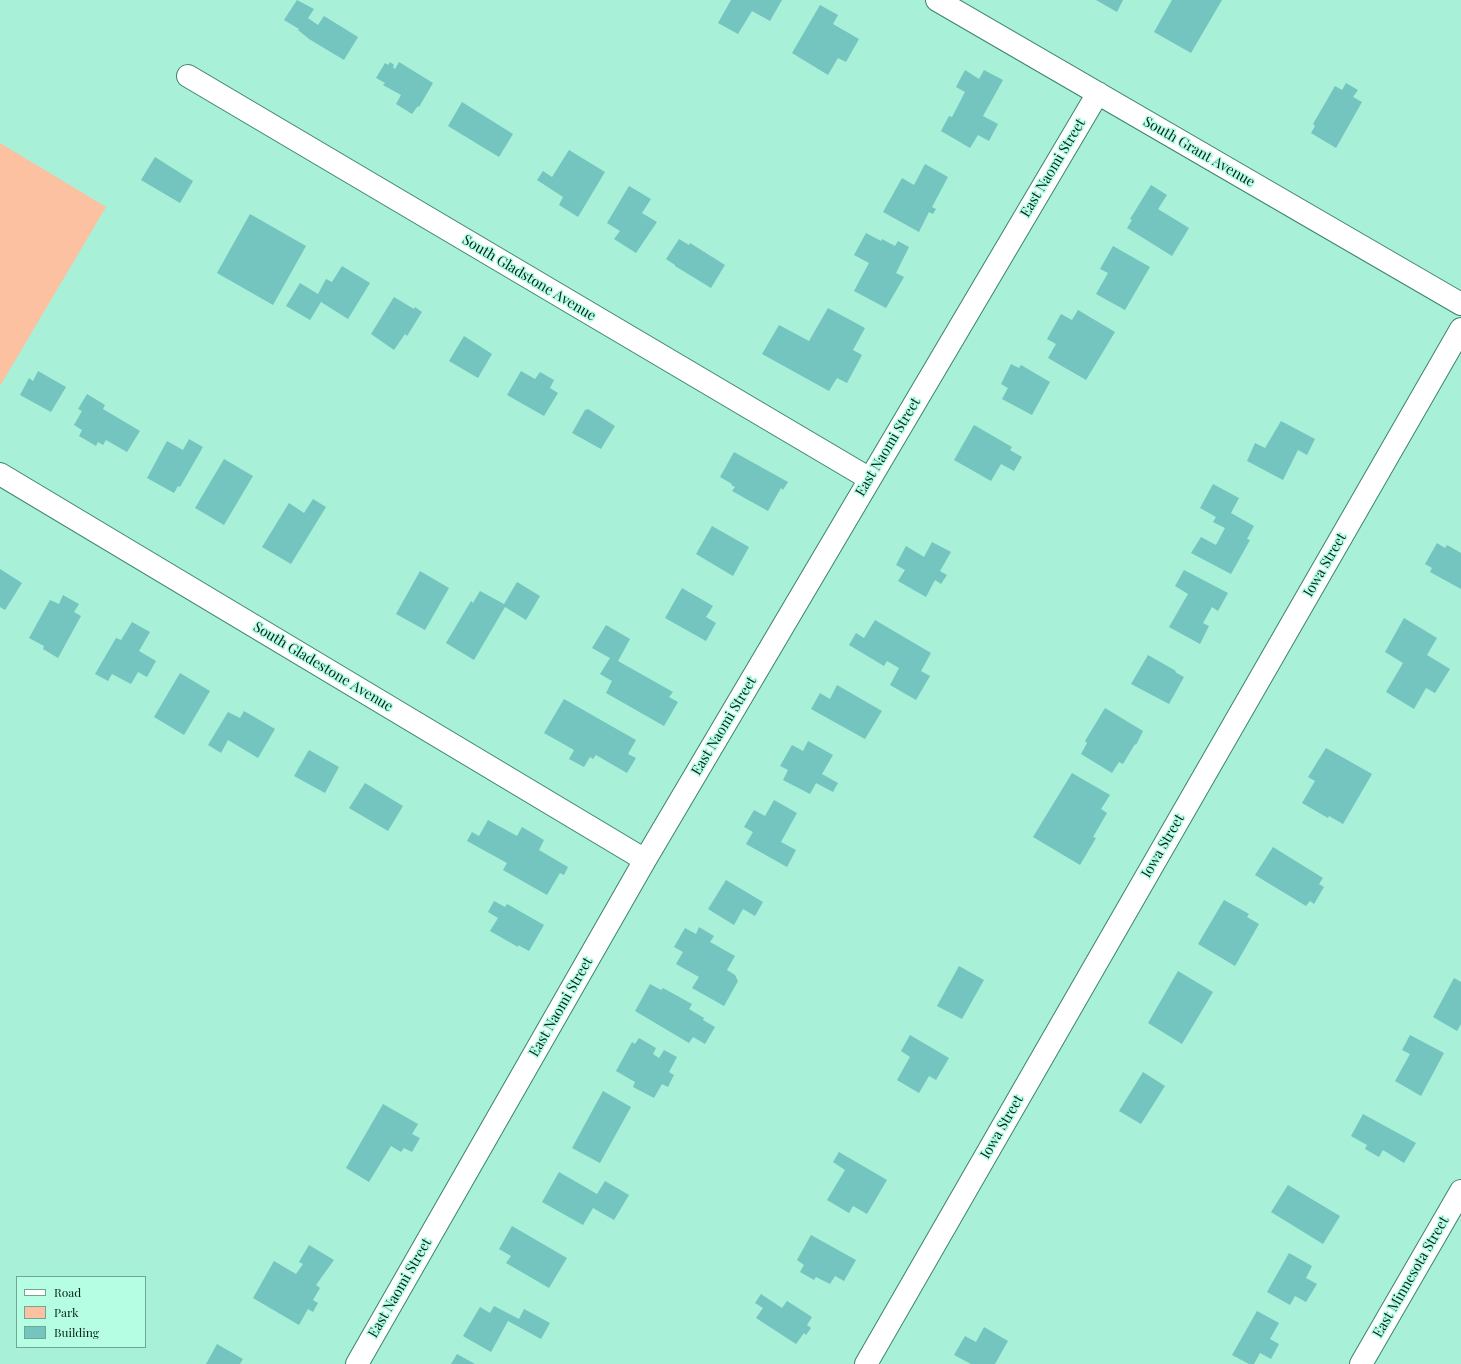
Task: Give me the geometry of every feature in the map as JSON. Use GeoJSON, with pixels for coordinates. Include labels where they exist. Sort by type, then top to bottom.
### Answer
{"type":"FeatureCollection","features":[{"type":"Feature","properties":{"kind":"street","name":"South Grant Avenue"},"geometry":{"type":"LineString","coordinates":[[938,0],[1461,304]]}},
{"type":"Feature","properties":{"kind":"street","name":"South Gladstone Avenue"},"geometry":{"type":"LineString","coordinates":[[188,76],[870,479]]}},
{"type":"Feature","properties":{"kind":"street","name":"East Naomi Street"},"geometry":{"type":"LineString","coordinates":[[357,1364],[645,860],[1098,93]]}},
{"type":"Feature","properties":{"kind":"street","name":"Iowa Street"},"geometry":{"type":"LineString","coordinates":[[866,1364],[1461,329]]}},
{"type":"Feature","properties":{"kind":"street","name":"South Gladestone Avenue"},"geometry":{"type":"LineString","coordinates":[[0,474],[645,860]]}},
{"type":"Feature","properties":{"kind":"street","name":"East Minnesota Street"},"geometry":{"type":"LineString","coordinates":[[1361,1364],[1461,1191]]}},
{"type":"Feature","properties":{"kind":"green space"},"geometry":{"type":"Polygon","coordinates":[[[0,143],[106,207],[0,386],[0,143]]]}},
{"type":"Feature","properties":{"kind":"building"},"geometry":{"type":"Polygon","coordinates":[[[297,0],[314,9],[308,18],[318,25],[324,16],[358,37],[344,60],[309,39],[298,30],[299,29],[284,20],[297,0]]]}},
{"type":"Feature","properties":{"kind":"building"},"geometry":{"type":"Polygon","coordinates":[[[731,0],[782,0],[770,21],[752,11],[738,34],[718,23],[731,0]]]}},
{"type":"Feature","properties":{"kind":"building"},"geometry":{"type":"Polygon","coordinates":[[[1096,0],[1123,0],[1117,12],[1096,0]]]}},
{"type":"Feature","properties":{"kind":"building"},"geometry":{"type":"Polygon","coordinates":[[[1172,0],[1222,0],[1191,53],[1154,32],[1172,0]]]}},
{"type":"Feature","properties":{"kind":"building"},"geometry":{"type":"Polygon","coordinates":[[[820,5],[838,15],[833,24],[859,39],[846,62],[838,58],[828,75],[792,53],[820,5]]]}},
{"type":"Feature","properties":{"kind":"building"},"geometry":{"type":"Polygon","coordinates":[[[390,62],[394,65],[393,67],[395,69],[399,62],[433,83],[419,107],[418,106],[412,114],[396,104],[401,95],[383,85],[385,83],[376,78],[385,63],[388,65],[390,62]]]}},
{"type":"Feature","properties":{"kind":"building"},"geometry":{"type":"Polygon","coordinates":[[[965,70],[979,79],[984,70],[1003,80],[983,116],[998,124],[989,141],[978,135],[970,148],[941,131],[949,116],[952,117],[965,92],[956,87],[965,70]]]}},
{"type":"Feature","properties":{"kind":"building"},"geometry":{"type":"Polygon","coordinates":[[[1346,83],[1358,90],[1353,97],[1362,102],[1336,148],[1311,133],[1315,126],[1313,124],[1335,86],[1342,90],[1346,83]]]}},
{"type":"Feature","properties":{"kind":"building"},"geometry":{"type":"Polygon","coordinates":[[[462,102],[513,134],[499,157],[448,126],[462,102]]]}},
{"type":"Feature","properties":{"kind":"building"},"geometry":{"type":"Polygon","coordinates":[[[569,150],[605,172],[578,217],[559,205],[563,197],[537,180],[543,171],[552,177],[569,150]]]}},
{"type":"Feature","properties":{"kind":"building"},"geometry":{"type":"Polygon","coordinates":[[[155,157],[193,181],[180,203],[141,180],[155,157]]]}},
{"type":"Feature","properties":{"kind":"building"},"geometry":{"type":"Polygon","coordinates":[[[925,164],[948,177],[932,207],[936,209],[933,214],[929,212],[919,232],[883,212],[902,178],[914,185],[925,164]]]}},
{"type":"Feature","properties":{"kind":"building"},"geometry":{"type":"Polygon","coordinates":[[[1151,185],[1167,195],[1158,209],[1189,228],[1172,256],[1127,228],[1132,220],[1130,219],[1151,185]]]}},
{"type":"Feature","properties":{"kind":"building"},"geometry":{"type":"Polygon","coordinates":[[[629,186],[651,199],[642,213],[657,222],[636,253],[614,239],[620,231],[607,223],[629,186]]]}},
{"type":"Feature","properties":{"kind":"building"},"geometry":{"type":"Polygon","coordinates":[[[250,214],[306,246],[273,305],[217,273],[250,214]]]}},
{"type":"Feature","properties":{"kind":"building"},"geometry":{"type":"Polygon","coordinates":[[[866,233],[895,246],[898,241],[909,247],[896,273],[904,277],[886,308],[854,291],[869,263],[854,255],[866,233]]]}},
{"type":"Feature","properties":{"kind":"building"},"geometry":{"type":"Polygon","coordinates":[[[679,239],[689,245],[690,243],[725,265],[711,288],[666,259],[679,239]]]}},
{"type":"Feature","properties":{"kind":"building"},"geometry":{"type":"Polygon","coordinates":[[[1113,246],[1150,267],[1125,310],[1096,294],[1108,273],[1100,269],[1113,246]]]}},
{"type":"Feature","properties":{"kind":"building"},"geometry":{"type":"Polygon","coordinates":[[[342,266],[370,283],[348,319],[321,302],[310,320],[286,306],[300,283],[318,294],[326,279],[332,282],[342,266]]]}},
{"type":"Feature","properties":{"kind":"building"},"geometry":{"type":"Polygon","coordinates":[[[394,297],[422,312],[407,336],[405,334],[394,350],[371,334],[394,297]]]}},
{"type":"Feature","properties":{"kind":"building"},"geometry":{"type":"Polygon","coordinates":[[[828,308],[865,328],[853,350],[862,355],[847,383],[837,378],[829,391],[762,354],[779,325],[809,341],[828,308]]]}},
{"type":"Feature","properties":{"kind":"building"},"geometry":{"type":"Polygon","coordinates":[[[1078,310],[1115,332],[1086,380],[1048,358],[1056,344],[1047,339],[1061,314],[1072,320],[1078,310]]]}},
{"type":"Feature","properties":{"kind":"building"},"geometry":{"type":"Polygon","coordinates":[[[464,336],[492,354],[478,378],[449,361],[464,336]]]}},
{"type":"Feature","properties":{"kind":"building"},"geometry":{"type":"Polygon","coordinates":[[[1011,364],[1019,368],[1021,365],[1050,382],[1032,415],[1002,399],[1008,388],[1001,384],[1011,364]]]}},
{"type":"Feature","properties":{"kind":"building"},"geometry":{"type":"Polygon","coordinates":[[[38,371],[66,387],[51,412],[20,395],[29,378],[33,381],[38,371]]]}},
{"type":"Feature","properties":{"kind":"building"},"geometry":{"type":"Polygon","coordinates":[[[521,371],[535,379],[540,372],[554,380],[550,388],[558,393],[544,416],[507,395],[521,371]]]}},
{"type":"Feature","properties":{"kind":"building"},"geometry":{"type":"Polygon","coordinates":[[[87,394],[105,405],[103,409],[140,431],[127,452],[106,440],[103,445],[98,442],[96,446],[79,436],[82,430],[74,425],[82,411],[78,409],[87,394]]]}},
{"type":"Feature","properties":{"kind":"building"},"geometry":{"type":"Polygon","coordinates":[[[588,409],[615,426],[601,449],[572,433],[585,410],[588,409]]]}},
{"type":"Feature","properties":{"kind":"building"},"geometry":{"type":"Polygon","coordinates":[[[1281,421],[1315,439],[1307,455],[1298,450],[1283,480],[1247,461],[1255,443],[1265,448],[1281,421]]]}},
{"type":"Feature","properties":{"kind":"building"},"geometry":{"type":"Polygon","coordinates":[[[974,425],[1012,447],[1010,450],[1022,457],[1014,471],[1001,464],[991,481],[954,460],[974,425]]]}},
{"type":"Feature","properties":{"kind":"building"},"geometry":{"type":"Polygon","coordinates":[[[189,439],[203,447],[180,487],[178,486],[174,493],[147,478],[167,441],[183,450],[189,439]]]}},
{"type":"Feature","properties":{"kind":"building"},"geometry":{"type":"Polygon","coordinates":[[[734,452],[788,482],[783,490],[781,488],[768,511],[732,491],[735,487],[720,477],[734,452]]]}},
{"type":"Feature","properties":{"kind":"building"},"geometry":{"type":"Polygon","coordinates":[[[224,459],[253,476],[224,525],[195,508],[224,459]]]}},
{"type":"Feature","properties":{"kind":"building"},"geometry":{"type":"Polygon","coordinates":[[[1213,484],[1239,498],[1231,513],[1254,526],[1247,539],[1250,540],[1231,574],[1191,553],[1201,537],[1216,545],[1225,528],[1213,522],[1216,517],[1200,508],[1213,484]]]}},
{"type":"Feature","properties":{"kind":"building"},"geometry":{"type":"Polygon","coordinates":[[[313,499],[326,507],[291,564],[262,547],[289,503],[304,513],[313,499]]]}},
{"type":"Feature","properties":{"kind":"building"},"geometry":{"type":"Polygon","coordinates":[[[712,526],[749,547],[733,576],[696,554],[712,526]]]}},
{"type":"Feature","properties":{"kind":"building"},"geometry":{"type":"Polygon","coordinates":[[[932,542],[951,552],[940,571],[947,575],[941,584],[935,580],[926,597],[898,581],[905,570],[896,565],[906,546],[924,557],[932,542]]]}},
{"type":"Feature","properties":{"kind":"building"},"geometry":{"type":"Polygon","coordinates":[[[1437,543],[1445,548],[1447,545],[1461,553],[1461,589],[1430,572],[1432,568],[1425,564],[1437,543]]]}},
{"type":"Feature","properties":{"kind":"building"},"geometry":{"type":"Polygon","coordinates":[[[0,569],[22,583],[5,610],[0,607],[0,569]]]}},
{"type":"Feature","properties":{"kind":"building"},"geometry":{"type":"Polygon","coordinates":[[[1184,570],[1228,593],[1218,611],[1212,607],[1203,623],[1209,626],[1200,644],[1169,627],[1188,594],[1175,586],[1184,570]]]}},
{"type":"Feature","properties":{"kind":"building"},"geometry":{"type":"Polygon","coordinates":[[[420,571],[449,588],[425,630],[396,614],[420,571]]]}},
{"type":"Feature","properties":{"kind":"building"},"geometry":{"type":"Polygon","coordinates":[[[517,582],[540,596],[526,620],[505,607],[474,660],[446,643],[471,601],[473,603],[480,591],[504,604],[517,582]]]}},
{"type":"Feature","properties":{"kind":"building"},"geometry":{"type":"Polygon","coordinates":[[[682,588],[713,606],[706,617],[716,623],[706,641],[665,618],[682,588]]]}},
{"type":"Feature","properties":{"kind":"building"},"geometry":{"type":"Polygon","coordinates":[[[63,595],[79,604],[74,612],[81,616],[58,658],[43,649],[44,646],[29,638],[50,600],[59,604],[63,595]]]}},
{"type":"Feature","properties":{"kind":"building"},"geometry":{"type":"Polygon","coordinates":[[[1404,618],[1437,638],[1427,655],[1450,669],[1435,693],[1426,688],[1414,709],[1386,692],[1403,663],[1385,652],[1404,618]]]}},
{"type":"Feature","properties":{"kind":"building"},"geometry":{"type":"Polygon","coordinates":[[[875,620],[931,653],[921,671],[930,676],[916,700],[890,685],[899,668],[887,661],[884,666],[849,645],[856,633],[864,638],[875,620]]]}},
{"type":"Feature","properties":{"kind":"building"},"geometry":{"type":"Polygon","coordinates":[[[132,622],[150,632],[139,651],[156,661],[147,677],[138,672],[131,684],[112,674],[108,681],[95,674],[116,638],[121,640],[132,622]]]}},
{"type":"Feature","properties":{"kind":"building"},"geometry":{"type":"Polygon","coordinates":[[[606,625],[630,639],[618,661],[673,692],[669,697],[678,702],[664,726],[606,693],[612,681],[600,674],[610,658],[592,648],[606,625]]]}},
{"type":"Feature","properties":{"kind":"building"},"geometry":{"type":"Polygon","coordinates":[[[1148,655],[1184,677],[1169,704],[1131,684],[1148,655]]]}},
{"type":"Feature","properties":{"kind":"building"},"geometry":{"type":"Polygon","coordinates":[[[180,673],[210,691],[184,735],[154,717],[180,673]]]}},
{"type":"Feature","properties":{"kind":"building"},"geometry":{"type":"Polygon","coordinates":[[[837,685],[882,711],[865,739],[811,709],[820,693],[830,699],[837,685]]]}},
{"type":"Feature","properties":{"kind":"building"},"geometry":{"type":"Polygon","coordinates":[[[564,699],[636,740],[628,754],[636,758],[627,773],[596,755],[593,759],[590,757],[584,767],[569,759],[574,750],[544,733],[564,699]]]}},
{"type":"Feature","properties":{"kind":"building"},"geometry":{"type":"Polygon","coordinates":[[[1105,708],[1143,731],[1136,745],[1135,744],[1123,764],[1119,762],[1112,773],[1081,754],[1087,743],[1085,741],[1105,708]]]}},
{"type":"Feature","properties":{"kind":"building"},"geometry":{"type":"Polygon","coordinates":[[[244,711],[275,729],[258,758],[228,740],[221,753],[208,745],[228,712],[240,718],[244,711]]]}},
{"type":"Feature","properties":{"kind":"building"},"geometry":{"type":"Polygon","coordinates":[[[808,741],[833,755],[822,774],[838,783],[833,792],[816,783],[810,794],[783,780],[788,770],[780,766],[792,745],[803,751],[808,741]]]}},
{"type":"Feature","properties":{"kind":"building"},"geometry":{"type":"Polygon","coordinates":[[[1326,748],[1372,774],[1343,824],[1329,816],[1328,818],[1302,803],[1315,781],[1308,777],[1326,748]]]}},
{"type":"Feature","properties":{"kind":"building"},"geometry":{"type":"Polygon","coordinates":[[[309,750],[339,767],[325,793],[294,776],[309,750]]]}},
{"type":"Feature","properties":{"kind":"building"},"geometry":{"type":"Polygon","coordinates":[[[1072,773],[1110,795],[1101,809],[1107,813],[1093,837],[1096,838],[1080,865],[1033,837],[1072,773]]]}},
{"type":"Feature","properties":{"kind":"building"},"geometry":{"type":"Polygon","coordinates":[[[365,783],[403,806],[388,831],[349,808],[365,783]]]}},
{"type":"Feature","properties":{"kind":"building"},"geometry":{"type":"Polygon","coordinates":[[[774,800],[797,813],[781,842],[796,850],[787,867],[746,844],[753,832],[744,827],[754,810],[765,816],[774,800]]]}},
{"type":"Feature","properties":{"kind":"building"},"geometry":{"type":"Polygon","coordinates":[[[488,820],[517,836],[522,827],[544,840],[539,850],[568,867],[564,875],[560,873],[547,895],[503,870],[507,863],[467,841],[472,832],[479,836],[488,820]]]}},
{"type":"Feature","properties":{"kind":"building"},"geometry":{"type":"Polygon","coordinates":[[[1273,847],[1323,878],[1319,884],[1324,887],[1314,904],[1310,901],[1306,906],[1255,875],[1273,847]]]}},
{"type":"Feature","properties":{"kind":"building"},"geometry":{"type":"Polygon","coordinates":[[[726,880],[763,902],[755,916],[743,909],[734,925],[708,909],[726,880]]]}},
{"type":"Feature","properties":{"kind":"building"},"geometry":{"type":"Polygon","coordinates":[[[1224,900],[1249,914],[1247,917],[1259,924],[1235,966],[1198,944],[1224,900]]]}},
{"type":"Feature","properties":{"kind":"building"},"geometry":{"type":"Polygon","coordinates":[[[494,901],[505,907],[507,904],[544,925],[529,951],[518,945],[518,947],[490,931],[498,918],[488,912],[494,901]]]}},
{"type":"Feature","properties":{"kind":"building"},"geometry":{"type":"Polygon","coordinates":[[[699,927],[714,936],[710,942],[735,956],[727,970],[735,975],[738,981],[724,1006],[692,988],[699,977],[676,964],[683,952],[674,947],[685,928],[696,934],[699,927]]]}},
{"type":"Feature","properties":{"kind":"building"},"geometry":{"type":"Polygon","coordinates":[[[959,966],[984,980],[962,1019],[937,1006],[959,966]]]}},
{"type":"Feature","properties":{"kind":"building"},"geometry":{"type":"Polygon","coordinates":[[[1178,971],[1213,992],[1182,1044],[1148,1023],[1178,971]]]}},
{"type":"Feature","properties":{"kind":"building"},"geometry":{"type":"Polygon","coordinates":[[[1454,978],[1461,982],[1461,1024],[1457,1031],[1433,1017],[1454,978]]]}},
{"type":"Feature","properties":{"kind":"building"},"geometry":{"type":"Polygon","coordinates":[[[650,984],[661,990],[663,988],[692,1004],[689,1009],[715,1027],[705,1044],[693,1037],[689,1043],[635,1011],[650,984]]]}},
{"type":"Feature","properties":{"kind":"building"},"geometry":{"type":"Polygon","coordinates":[[[910,1035],[949,1058],[936,1080],[929,1076],[919,1093],[897,1080],[910,1057],[901,1051],[910,1035]]]}},
{"type":"Feature","properties":{"kind":"building"},"geometry":{"type":"Polygon","coordinates":[[[1410,1035],[1444,1053],[1421,1096],[1395,1081],[1410,1054],[1402,1050],[1410,1035]]]}},
{"type":"Feature","properties":{"kind":"building"},"geometry":{"type":"Polygon","coordinates":[[[639,1038],[656,1048],[653,1054],[659,1058],[664,1050],[677,1057],[669,1072],[674,1075],[668,1087],[662,1084],[654,1098],[633,1087],[635,1082],[616,1071],[632,1042],[635,1044],[639,1038]]]}},
{"type":"Feature","properties":{"kind":"building"},"geometry":{"type":"Polygon","coordinates":[[[1143,1072],[1165,1086],[1141,1124],[1119,1111],[1143,1072]]]}},
{"type":"Feature","properties":{"kind":"building"},"geometry":{"type":"Polygon","coordinates":[[[603,1091],[631,1107],[600,1163],[572,1148],[603,1091]]]}},
{"type":"Feature","properties":{"kind":"building"},"geometry":{"type":"Polygon","coordinates":[[[383,1104],[418,1124],[412,1134],[420,1138],[412,1152],[404,1148],[401,1152],[391,1146],[369,1182],[346,1168],[383,1104]]]}},
{"type":"Feature","properties":{"kind":"building"},"geometry":{"type":"Polygon","coordinates":[[[1363,1114],[1416,1143],[1404,1163],[1383,1150],[1379,1157],[1365,1149],[1367,1145],[1351,1136],[1363,1114]]]}},
{"type":"Feature","properties":{"kind":"building"},"geometry":{"type":"Polygon","coordinates":[[[839,1152],[887,1180],[867,1214],[853,1206],[849,1213],[827,1200],[845,1170],[833,1162],[839,1152]]]}},
{"type":"Feature","properties":{"kind":"building"},"geometry":{"type":"Polygon","coordinates":[[[559,1172],[597,1194],[605,1181],[629,1195],[614,1220],[593,1208],[583,1225],[542,1202],[559,1172]]]}},
{"type":"Feature","properties":{"kind":"building"},"geometry":{"type":"Polygon","coordinates":[[[1288,1185],[1340,1216],[1323,1244],[1271,1212],[1288,1185]]]}},
{"type":"Feature","properties":{"kind":"building"},"geometry":{"type":"Polygon","coordinates":[[[512,1226],[567,1258],[549,1288],[506,1263],[511,1256],[499,1249],[512,1226]]]}},
{"type":"Feature","properties":{"kind":"building"},"geometry":{"type":"Polygon","coordinates":[[[811,1235],[856,1260],[844,1281],[835,1276],[830,1284],[816,1277],[814,1280],[800,1272],[804,1265],[797,1260],[811,1235]]]}},
{"type":"Feature","properties":{"kind":"building"},"geometry":{"type":"Polygon","coordinates":[[[309,1245],[334,1260],[316,1285],[320,1288],[313,1300],[318,1303],[313,1312],[308,1309],[299,1325],[253,1298],[274,1261],[296,1274],[303,1264],[299,1262],[309,1245]]]}},
{"type":"Feature","properties":{"kind":"building"},"geometry":{"type":"Polygon","coordinates":[[[1289,1253],[1312,1266],[1306,1278],[1317,1284],[1306,1302],[1295,1296],[1290,1305],[1267,1292],[1289,1253]]]}},
{"type":"Feature","properties":{"kind":"building"},"geometry":{"type":"Polygon","coordinates":[[[761,1294],[782,1308],[787,1301],[812,1317],[807,1325],[811,1328],[806,1335],[804,1333],[796,1344],[756,1318],[763,1308],[755,1303],[761,1294]]]}},
{"type":"Feature","properties":{"kind":"building"},"geometry":{"type":"Polygon","coordinates":[[[494,1306],[519,1319],[524,1309],[550,1323],[541,1339],[508,1321],[491,1352],[463,1336],[480,1307],[490,1313],[494,1306]]]}},
{"type":"Feature","properties":{"kind":"building"},"geometry":{"type":"Polygon","coordinates":[[[1257,1311],[1279,1323],[1270,1339],[1279,1344],[1271,1359],[1260,1353],[1254,1364],[1249,1364],[1232,1355],[1257,1311]]]}},
{"type":"Feature","properties":{"kind":"building"},"geometry":{"type":"Polygon","coordinates":[[[984,1327],[1008,1341],[995,1364],[971,1364],[954,1355],[965,1336],[976,1342],[984,1327]]]}},
{"type":"Feature","properties":{"kind":"building"},"geometry":{"type":"Polygon","coordinates":[[[217,1344],[243,1359],[240,1364],[206,1364],[217,1344]]]}},
{"type":"Feature","properties":{"kind":"building"},"geometry":{"type":"Polygon","coordinates":[[[457,1354],[475,1364],[451,1364],[457,1354]]]}}]}
